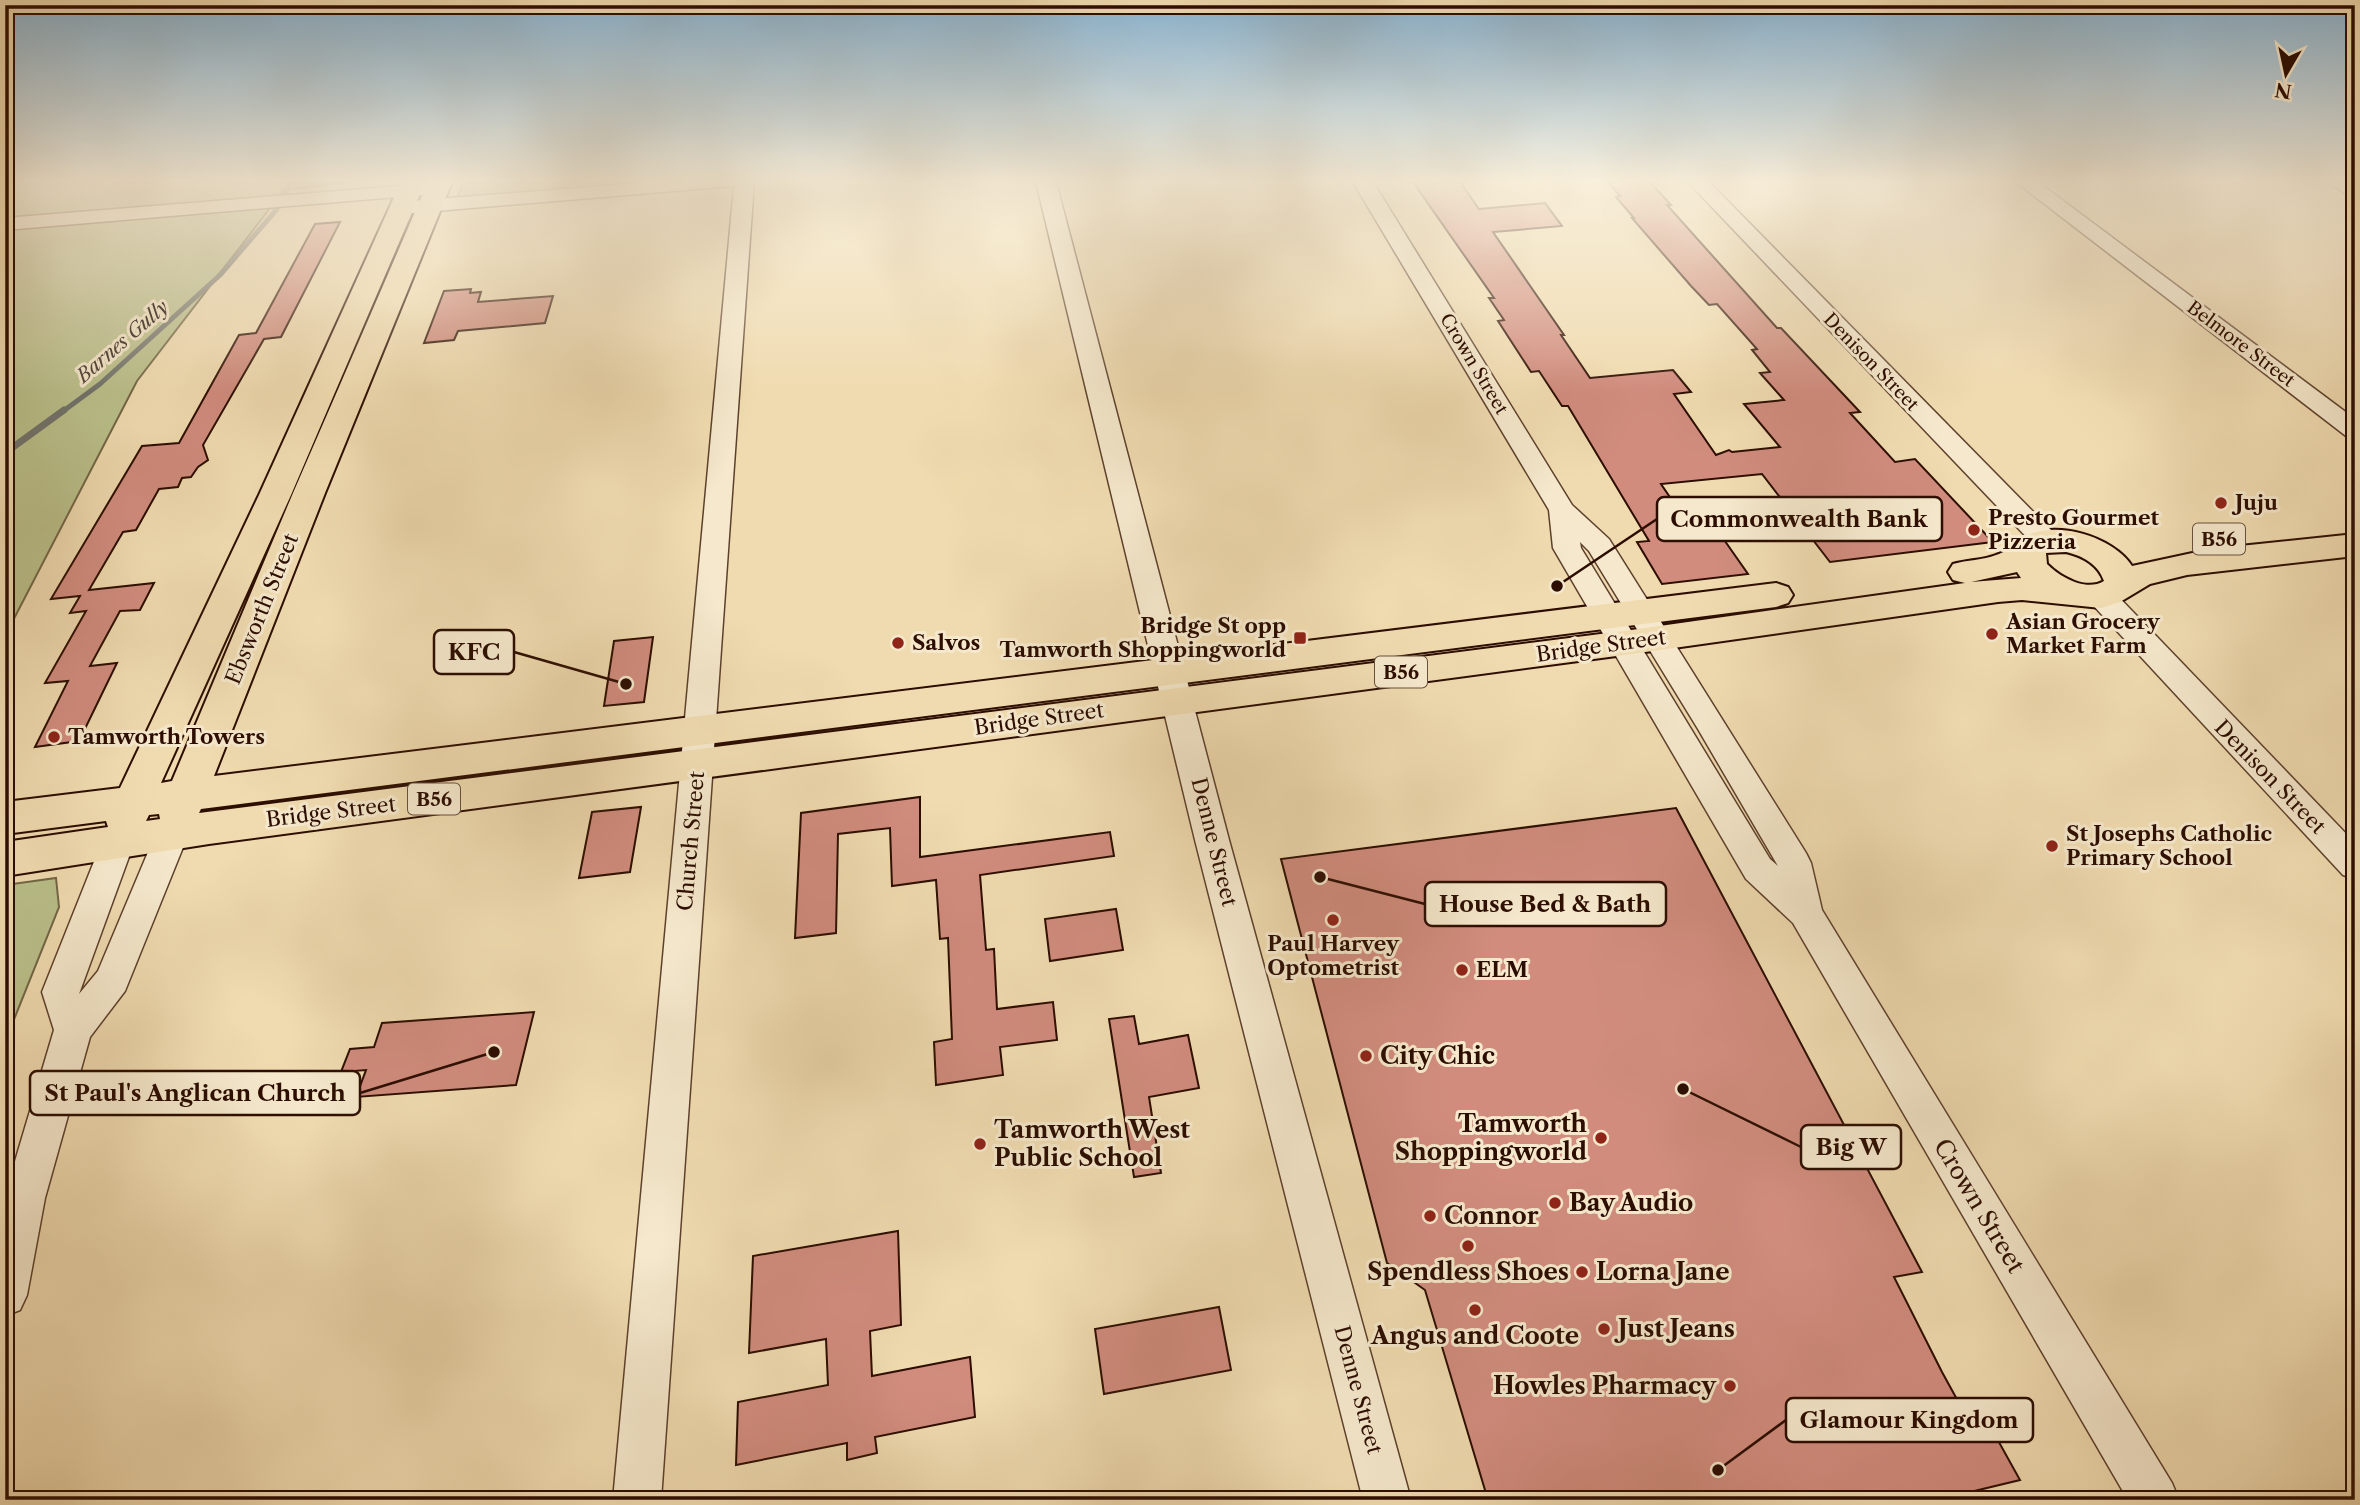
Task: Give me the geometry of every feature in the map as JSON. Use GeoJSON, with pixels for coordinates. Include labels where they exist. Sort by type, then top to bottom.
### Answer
{"type":"FeatureCollection","features":[{"type":"Feature","properties":{"kind":"main road","name":"Ebsworth Street"},"geometry":{"type":"LineString","coordinates":[[117,844],[145,774],[275,495],[393,252]]}},
{"type":"Feature","properties":{"kind":"main road","name":"Ebsworth Street"},"geometry":{"type":"LineString","coordinates":[[171,835],[399,252]]}},
{"type":"Feature","properties":{"kind":"main road","name":"B56"},"geometry":{"type":"LineString","coordinates":[[2036,549],[2084,545],[2134,549],[2158,547],[2355,521]]}},
{"type":"Feature","properties":{"kind":"main road","name":"B56"},"geometry":{"type":"LineString","coordinates":[[2084,545],[2115,564],[2121,574],[2098,591]]}},
{"type":"Feature","properties":{"kind":"main road","name":"Bridge Street"},"geometry":{"type":"LineString","coordinates":[[19,857],[117,844],[698,749],[1633,628],[1998,590],[2098,591],[2162,569],[2355,545]]}},
{"type":"Feature","properties":{"kind":"main road","name":"Bridge Street"},"geometry":{"type":"LineString","coordinates":[[1633,628],[1980,570],[2036,549]]}},
{"type":"Feature","properties":{"kind":"main road"},"geometry":{"type":"LineString","coordinates":[[2036,549],[2030,567],[2038,575],[2098,591]]}},
{"type":"Feature","properties":{"kind":"main road","name":"Bridge Street"},"geometry":{"type":"LineString","coordinates":[[5,818],[186,796],[698,749]]}},
{"type":"Feature","properties":{"kind":"street","name":"Church Street"},"geometry":{"type":"LineString","coordinates":[[637,1500],[738,252]]}},
{"type":"Feature","properties":{"kind":"street","name":"Denne Street"},"geometry":{"type":"LineString","coordinates":[[1064,252],[1216,853],[1387,1500]]}},
{"type":"Feature","properties":{"kind":"street","name":"Crown Street"},"geometry":{"type":"LineString","coordinates":[[1406,252],[1562,510],[1567,548],[1633,628],[1758,869],[1805,912],[2155,1500]]}},
{"type":"Feature","properties":{"kind":"street","name":"Denison Street"},"geometry":{"type":"LineString","coordinates":[[1763,252],[2036,549]]}},
{"type":"Feature","properties":{"kind":"street","name":"Belmore Street"},"geometry":{"type":"LineString","coordinates":[[2119,252],[2355,431]]}},
{"type":"Feature","properties":{"kind":"street","name":"Denison Street"},"geometry":{"type":"LineString","coordinates":[[2098,591],[2355,865]]}},
{"type":"Feature","properties":{"kind":"street","name":"Ebsworth Street"},"geometry":{"type":"LineString","coordinates":[[5,1295],[25,1198],[73,1030],[112,980],[171,835]]}},
{"type":"Feature","properties":{"kind":"street","name":"Ebsworth Street"},"geometry":{"type":"LineString","coordinates":[[73,1030],[60,992],[117,844]]}},
{"type":"Feature","properties":{"kind":"green space"},"geometry":{"type":"Polygon","coordinates":[[[5,252],[236,252],[137,381],[5,636],[5,252]]]}},
{"type":"Feature","properties":{"kind":"green space"},"geometry":{"type":"Polygon","coordinates":[[[56,878],[59,907],[5,1042],[5,885],[56,878]]]}},
{"type":"Feature","properties":{"kind":"building"},"geometry":{"type":"Polygon","coordinates":[[[300,252],[324,252],[281,337],[264,339],[203,445],[208,460],[198,467],[191,477],[182,478],[178,487],[159,489],[136,530],[123,532],[89,590],[154,583],[140,610],[120,611],[90,666],[117,663],[79,741],[35,747],[68,681],[45,683],[86,611],[70,613],[80,596],[51,599],[142,446],[179,443],[239,335],[256,333],[300,252]]]}},
{"type":"Feature","properties":{"kind":"building"},"geometry":{"type":"Polygon","coordinates":[[[1462,252],[1507,252],[1590,378],[1673,370],[1691,392],[1674,394],[1716,455],[1729,450],[1732,452],[1780,447],[1744,404],[1784,400],[1760,373],[1770,372],[1752,350],[1757,349],[1717,304],[1709,305],[1662,252],[1709,252],[1777,328],[1781,328],[1860,412],[1850,413],[1895,462],[1915,459],[1993,542],[1830,562],[1762,474],[1661,484],[1697,537],[1720,534],[1748,574],[1662,584],[1637,542],[1649,541],[1568,406],[1562,406],[1539,371],[1531,372],[1498,321],[1504,320],[1489,298],[1494,298],[1462,252]]]}},
{"type":"Feature","properties":{"kind":"building"},"geometry":{"type":"Polygon","coordinates":[[[471,289],[470,293],[481,292],[478,302],[553,296],[545,323],[458,331],[454,340],[424,343],[444,291],[471,289]]]}},
{"type":"Feature","properties":{"kind":"building"},"geometry":{"type":"Polygon","coordinates":[[[653,637],[644,702],[604,706],[614,641],[653,637]]]}},
{"type":"Feature","properties":{"kind":"building"},"geometry":{"type":"Polygon","coordinates":[[[920,797],[920,857],[1110,832],[1114,856],[980,875],[986,950],[994,949],[997,1009],[1053,1002],[1057,1040],[1000,1047],[1003,1075],[936,1085],[934,1042],[952,1039],[948,938],[940,939],[936,880],[892,886],[890,828],[838,834],[836,933],[795,938],[801,813],[920,797]]]}},
{"type":"Feature","properties":{"kind":"building"},"geometry":{"type":"Polygon","coordinates":[[[641,807],[630,872],[579,878],[592,812],[641,807]]]}},
{"type":"Feature","properties":{"kind":"building","name":"Tamworth Shoppingworld"},"geometry":{"type":"Polygon","coordinates":[[[1676,808],[1922,1272],[1894,1277],[1942,1372],[1959,1403],[1985,1417],[2020,1480],[1962,1494],[1965,1500],[1488,1500],[1425,1290],[1387,1263],[1281,859],[1676,808]]]}},
{"type":"Feature","properties":{"kind":"building"},"geometry":{"type":"Polygon","coordinates":[[[1116,909],[1123,950],[1050,961],[1045,919],[1116,909]]]}},
{"type":"Feature","properties":{"kind":"building"},"geometry":{"type":"Polygon","coordinates":[[[534,1012],[516,1085],[356,1097],[366,1070],[341,1072],[350,1049],[374,1047],[382,1023],[534,1012]]]}},
{"type":"Feature","properties":{"kind":"building"},"geometry":{"type":"Polygon","coordinates":[[[1134,1016],[1139,1044],[1188,1035],[1199,1088],[1149,1097],[1161,1173],[1134,1177],[1109,1019],[1134,1016]]]}},
{"type":"Feature","properties":{"kind":"building"},"geometry":{"type":"Polygon","coordinates":[[[898,1231],[901,1325],[870,1331],[872,1376],[970,1357],[975,1417],[875,1437],[877,1453],[847,1460],[847,1443],[736,1465],[738,1402],[828,1385],[826,1339],[749,1353],[753,1256],[898,1231]]]}},
{"type":"Feature","properties":{"kind":"building"},"geometry":{"type":"Polygon","coordinates":[[[1219,1307],[1231,1370],[1104,1394],[1095,1329],[1219,1307]]]}},
{"type":"Feature","properties":{"kind":"waterway","name":"Barnes Gully"},"geometry":{"type":"LineString","coordinates":[[62,412],[100,384],[220,275],[240,252]]}},
{"type":"Feature","properties":{"kind":"waterway","name":"Barnes Gully"},"geometry":{"type":"LineString","coordinates":[[5,453],[64,410]]}},
{"type":"Feature","properties":{"kind":"place","name":"Juju"},"geometry":{"type":"Point","coordinates":[2221,503]}},
{"type":"Feature","properties":{"kind":"place","name":"Presto Gourmet Pizzeria"},"geometry":{"type":"Point","coordinates":[1974,530]}},
{"type":"Feature","properties":{"kind":"place","name":"Commonwealth Bank"},"geometry":{"type":"Point","coordinates":[1557,586]}},
{"type":"Feature","properties":{"kind":"place","name":"Asian Grocery Market Farm"},"geometry":{"type":"Point","coordinates":[1992,634]}},
{"type":"Feature","properties":{"kind":"place","name":"Bridge St opp Tamworth Shoppingworld"},"geometry":{"type":"Point","coordinates":[1300,638]}},
{"type":"Feature","properties":{"kind":"place","name":"Salvos"},"geometry":{"type":"Point","coordinates":[898,643]}},
{"type":"Feature","properties":{"kind":"place","name":"KFC"},"geometry":{"type":"Point","coordinates":[626,684]}},
{"type":"Feature","properties":{"kind":"place","name":"Tamworth Towers"},"geometry":{"type":"Point","coordinates":[54,737]}},
{"type":"Feature","properties":{"kind":"place","name":"St Josephs Catholic Primary School"},"geometry":{"type":"Point","coordinates":[2052,846]}},
{"type":"Feature","properties":{"kind":"place","name":"House Bed & Bath"},"geometry":{"type":"Point","coordinates":[1320,877]}},
{"type":"Feature","properties":{"kind":"place","name":"Paul Harvey Optometrist"},"geometry":{"type":"Point","coordinates":[1333,920]}},
{"type":"Feature","properties":{"kind":"place","name":"ELM"},"geometry":{"type":"Point","coordinates":[1462,970]}},
{"type":"Feature","properties":{"kind":"place","name":"St Paul's Anglican Church"},"geometry":{"type":"Point","coordinates":[494,1052]}},
{"type":"Feature","properties":{"kind":"place","name":"City Chic"},"geometry":{"type":"Point","coordinates":[1366,1056]}},
{"type":"Feature","properties":{"kind":"place","name":"Big W"},"geometry":{"type":"Point","coordinates":[1683,1089]}},
{"type":"Feature","properties":{"kind":"place","name":"Tamworth Shoppingworld"},"geometry":{"type":"Point","coordinates":[1601,1138]}},
{"type":"Feature","properties":{"kind":"place","name":"Tamworth West Public School"},"geometry":{"type":"Point","coordinates":[980,1144]}},
{"type":"Feature","properties":{"kind":"place","name":"Bay Audio"},"geometry":{"type":"Point","coordinates":[1555,1203]}},
{"type":"Feature","properties":{"kind":"place","name":"Connor"},"geometry":{"type":"Point","coordinates":[1430,1216]}},
{"type":"Feature","properties":{"kind":"place","name":"Spendless Shoes"},"geometry":{"type":"Point","coordinates":[1468,1246]}},
{"type":"Feature","properties":{"kind":"place","name":"Lorna Jane"},"geometry":{"type":"Point","coordinates":[1582,1272]}},
{"type":"Feature","properties":{"kind":"place","name":"Angus and Coote"},"geometry":{"type":"Point","coordinates":[1475,1310]}},
{"type":"Feature","properties":{"kind":"place","name":"Just Jeans"},"geometry":{"type":"Point","coordinates":[1604,1329]}},
{"type":"Feature","properties":{"kind":"place","name":"Howles Pharmacy"},"geometry":{"type":"Point","coordinates":[1730,1386]}},
{"type":"Feature","properties":{"kind":"place","name":"Glamour Kingdom"},"geometry":{"type":"Point","coordinates":[1718,1470]}}]}
